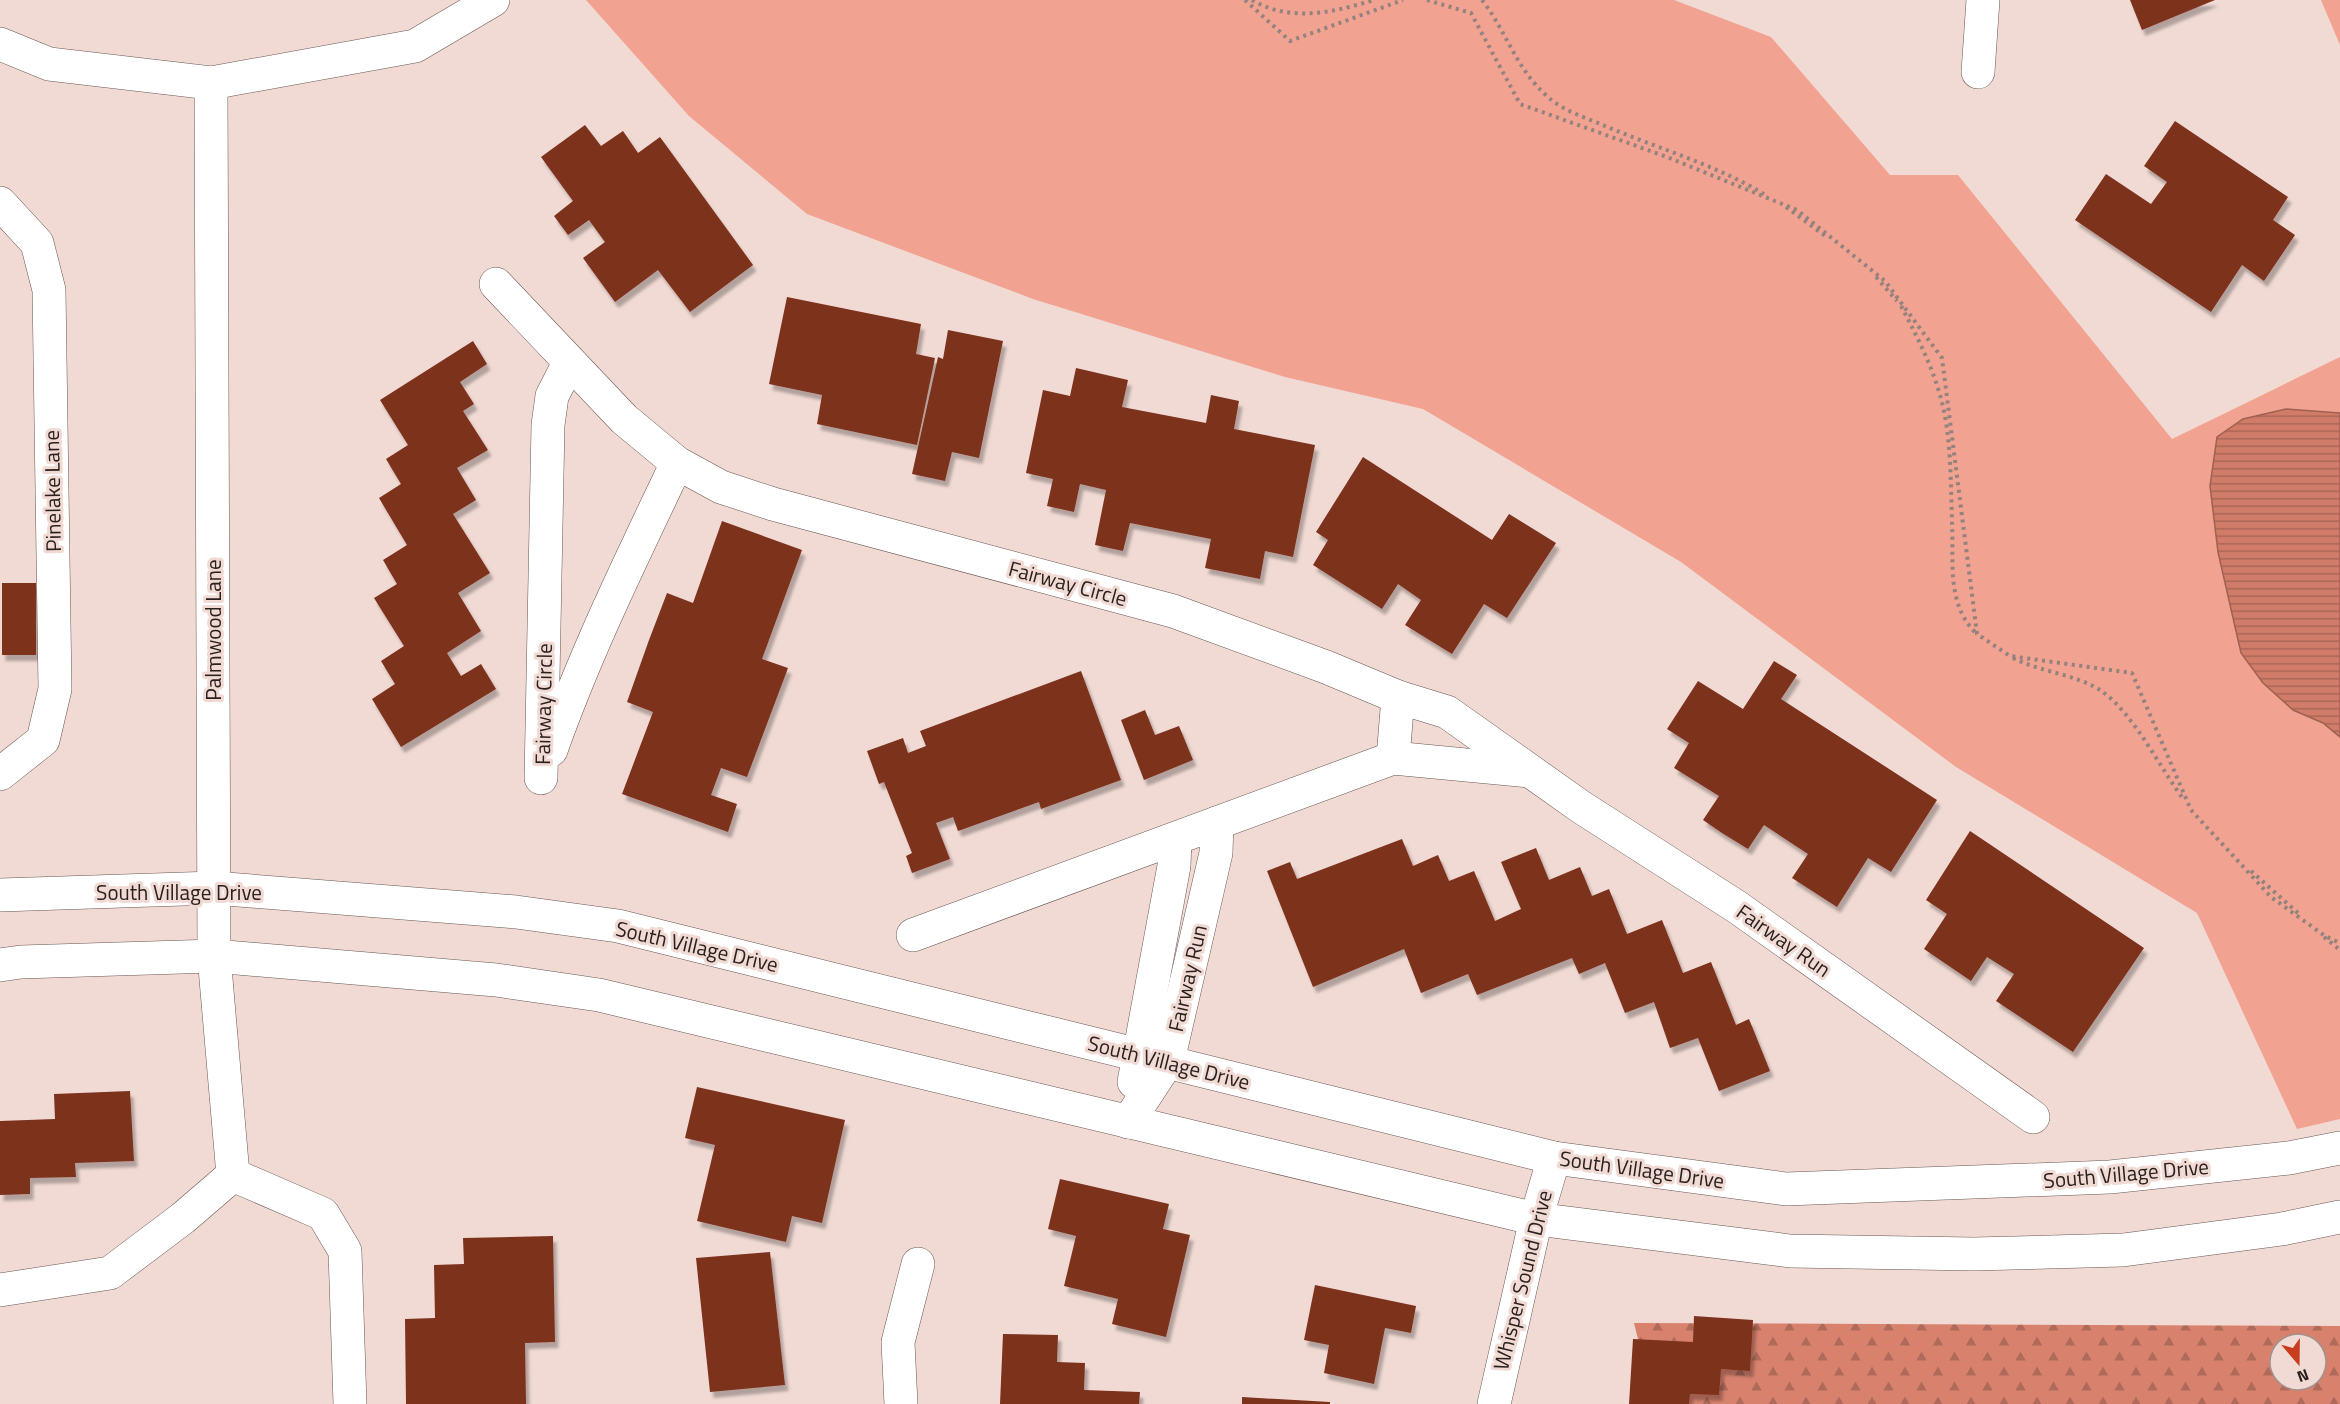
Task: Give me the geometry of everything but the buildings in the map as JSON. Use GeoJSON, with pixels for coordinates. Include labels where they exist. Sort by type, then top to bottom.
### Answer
{"type":"FeatureCollection","features":[{"type":"Feature","properties":{"kind":"street"},"geometry":{"type":"LineString","coordinates":[[0,44],[49,64],[211,83],[415,46],[493,0]]}},
{"type":"Feature","properties":{"kind":"street"},"geometry":{"type":"LineString","coordinates":[[1978,72],[1983,0]]}},
{"type":"Feature","properties":{"kind":"street","name":"Palmwood Lane"},"geometry":{"type":"LineString","coordinates":[[211,83],[214,956],[233,1175]]}},
{"type":"Feature","properties":{"kind":"street","name":"Pinelake Lane"},"geometry":{"type":"LineString","coordinates":[[0,203],[37,243],[49,290],[55,689],[43,740],[0,774]]}},
{"type":"Feature","properties":{"kind":"street","name":"Fairway Circle"},"geometry":{"type":"LineString","coordinates":[[496,284],[624,419],[677,464],[720,487],[773,504],[1173,610],[1326,667],[1398,697]]}},
{"type":"Feature","properties":{"kind":"street","name":"Fairway Circle"},"geometry":{"type":"LineString","coordinates":[[569,363],[552,396],[548,425],[541,778],[570,696],[603,619],[677,464]]}},
{"type":"Feature","properties":{"kind":"street"},"geometry":{"type":"LineString","coordinates":[[1393,758],[1398,697]]}},
{"type":"Feature","properties":{"kind":"street","name":"Fairway Run"},"geometry":{"type":"LineString","coordinates":[[1398,697],[1447,712],[1529,771],[1737,907],[2033,1117]]}},
{"type":"Feature","properties":{"kind":"street","name":"Fairway Run"},"geometry":{"type":"LineString","coordinates":[[913,935],[1393,758],[1529,771]]}},
{"type":"Feature","properties":{"kind":"street","name":"Fairway Run"},"geometry":{"type":"LineString","coordinates":[[1128,1122],[1153,1057],[1216,853],[1217,823]]}},
{"type":"Feature","properties":{"kind":"street","name":"Fairway Run"},"geometry":{"type":"LineString","coordinates":[[1153,1057],[1174,866],[1174,839]]}},
{"type":"Feature","properties":{"kind":"street","name":"South Village Drive"},"geometry":{"type":"LineString","coordinates":[[0,895],[214,888],[516,912],[618,926],[1554,1158],[1786,1189],[2110,1177],[2289,1158],[2340,1148]]}},
{"type":"Feature","properties":{"kind":"street"},"geometry":{"type":"LineString","coordinates":[[0,965],[21,962],[214,956],[496,980],[599,995],[1536,1219],[1790,1251],[1974,1254],[2123,1250],[2282,1229],[2340,1217]]}},
{"type":"Feature","properties":{"kind":"street","name":"Whisper Sound Drive"},"geometry":{"type":"LineString","coordinates":[[1494,1404],[1536,1219],[1554,1158]]}},
{"type":"Feature","properties":{"kind":"street"},"geometry":{"type":"LineString","coordinates":[[0,1290],[110,1273],[183,1218],[233,1175],[323,1214],[345,1251],[350,1404]]}},
{"type":"Feature","properties":{"kind":"street"},"geometry":{"type":"LineString","coordinates":[[901,1404],[898,1342],[918,1264]]}},
{"type":"Feature","properties":{"kind":"path"},"geometry":{"type":"LineString","coordinates":[[1245,0],[1290,41],[1403,0]]}},
{"type":"Feature","properties":{"kind":"path"},"geometry":{"type":"LineString","coordinates":[[1252,0],[1278,10],[1314,15],[1374,0]]}},
{"type":"Feature","properties":{"kind":"path"},"geometry":{"type":"LineString","coordinates":[[1427,0],[1471,13],[1520,104],[1667,157],[1797,210],[1885,281],[1942,358],[1977,634],[2010,656],[2132,673],[2191,810],[2271,897],[2325,936],[2340,943]]}},
{"type":"Feature","properties":{"kind":"path"},"geometry":{"type":"LineString","coordinates":[[1482,0],[1492,13],[1518,63],[1550,100],[1666,152],[1736,177],[1793,212],[1877,277],[1901,306],[1923,347],[1938,384],[1946,422],[1950,470],[1952,568],[1957,601],[1968,624],[1990,646],[2014,659],[2047,672],[2081,680],[2101,691],[2127,718],[2210,833],[2340,950]]}},
{"type":"Feature","properties":{"kind":"shaded area"},"geometry":{"type":"Polygon","coordinates":[[[586,0],[1674,0],[1771,37],[1890,175],[1958,175],[2172,439],[2340,357],[2340,1119],[2297,1129],[2197,913],[1956,767],[1681,562],[1423,409],[1285,377],[1033,299],[807,214],[689,116],[586,0]]]}},
{"type":"Feature","properties":{"kind":"shaded area"},"geometry":{"type":"Polygon","coordinates":[[[2321,0],[2340,0],[2340,45],[2321,0]]]}},
{"type":"Feature","properties":{"kind":"shaded area"},"geometry":{"type":"Polygon","coordinates":[[[2286,409],[2340,413],[2340,737],[2323,723],[2293,710],[2263,683],[2241,653],[2218,552],[2210,486],[2217,437],[2243,419],[2286,409]]]}},
{"type":"Feature","properties":{"kind":"green space"},"geometry":{"type":"Polygon","coordinates":[[[1634,1323],[2340,1326],[2340,1404],[1654,1404],[1634,1323]]]}}]}
